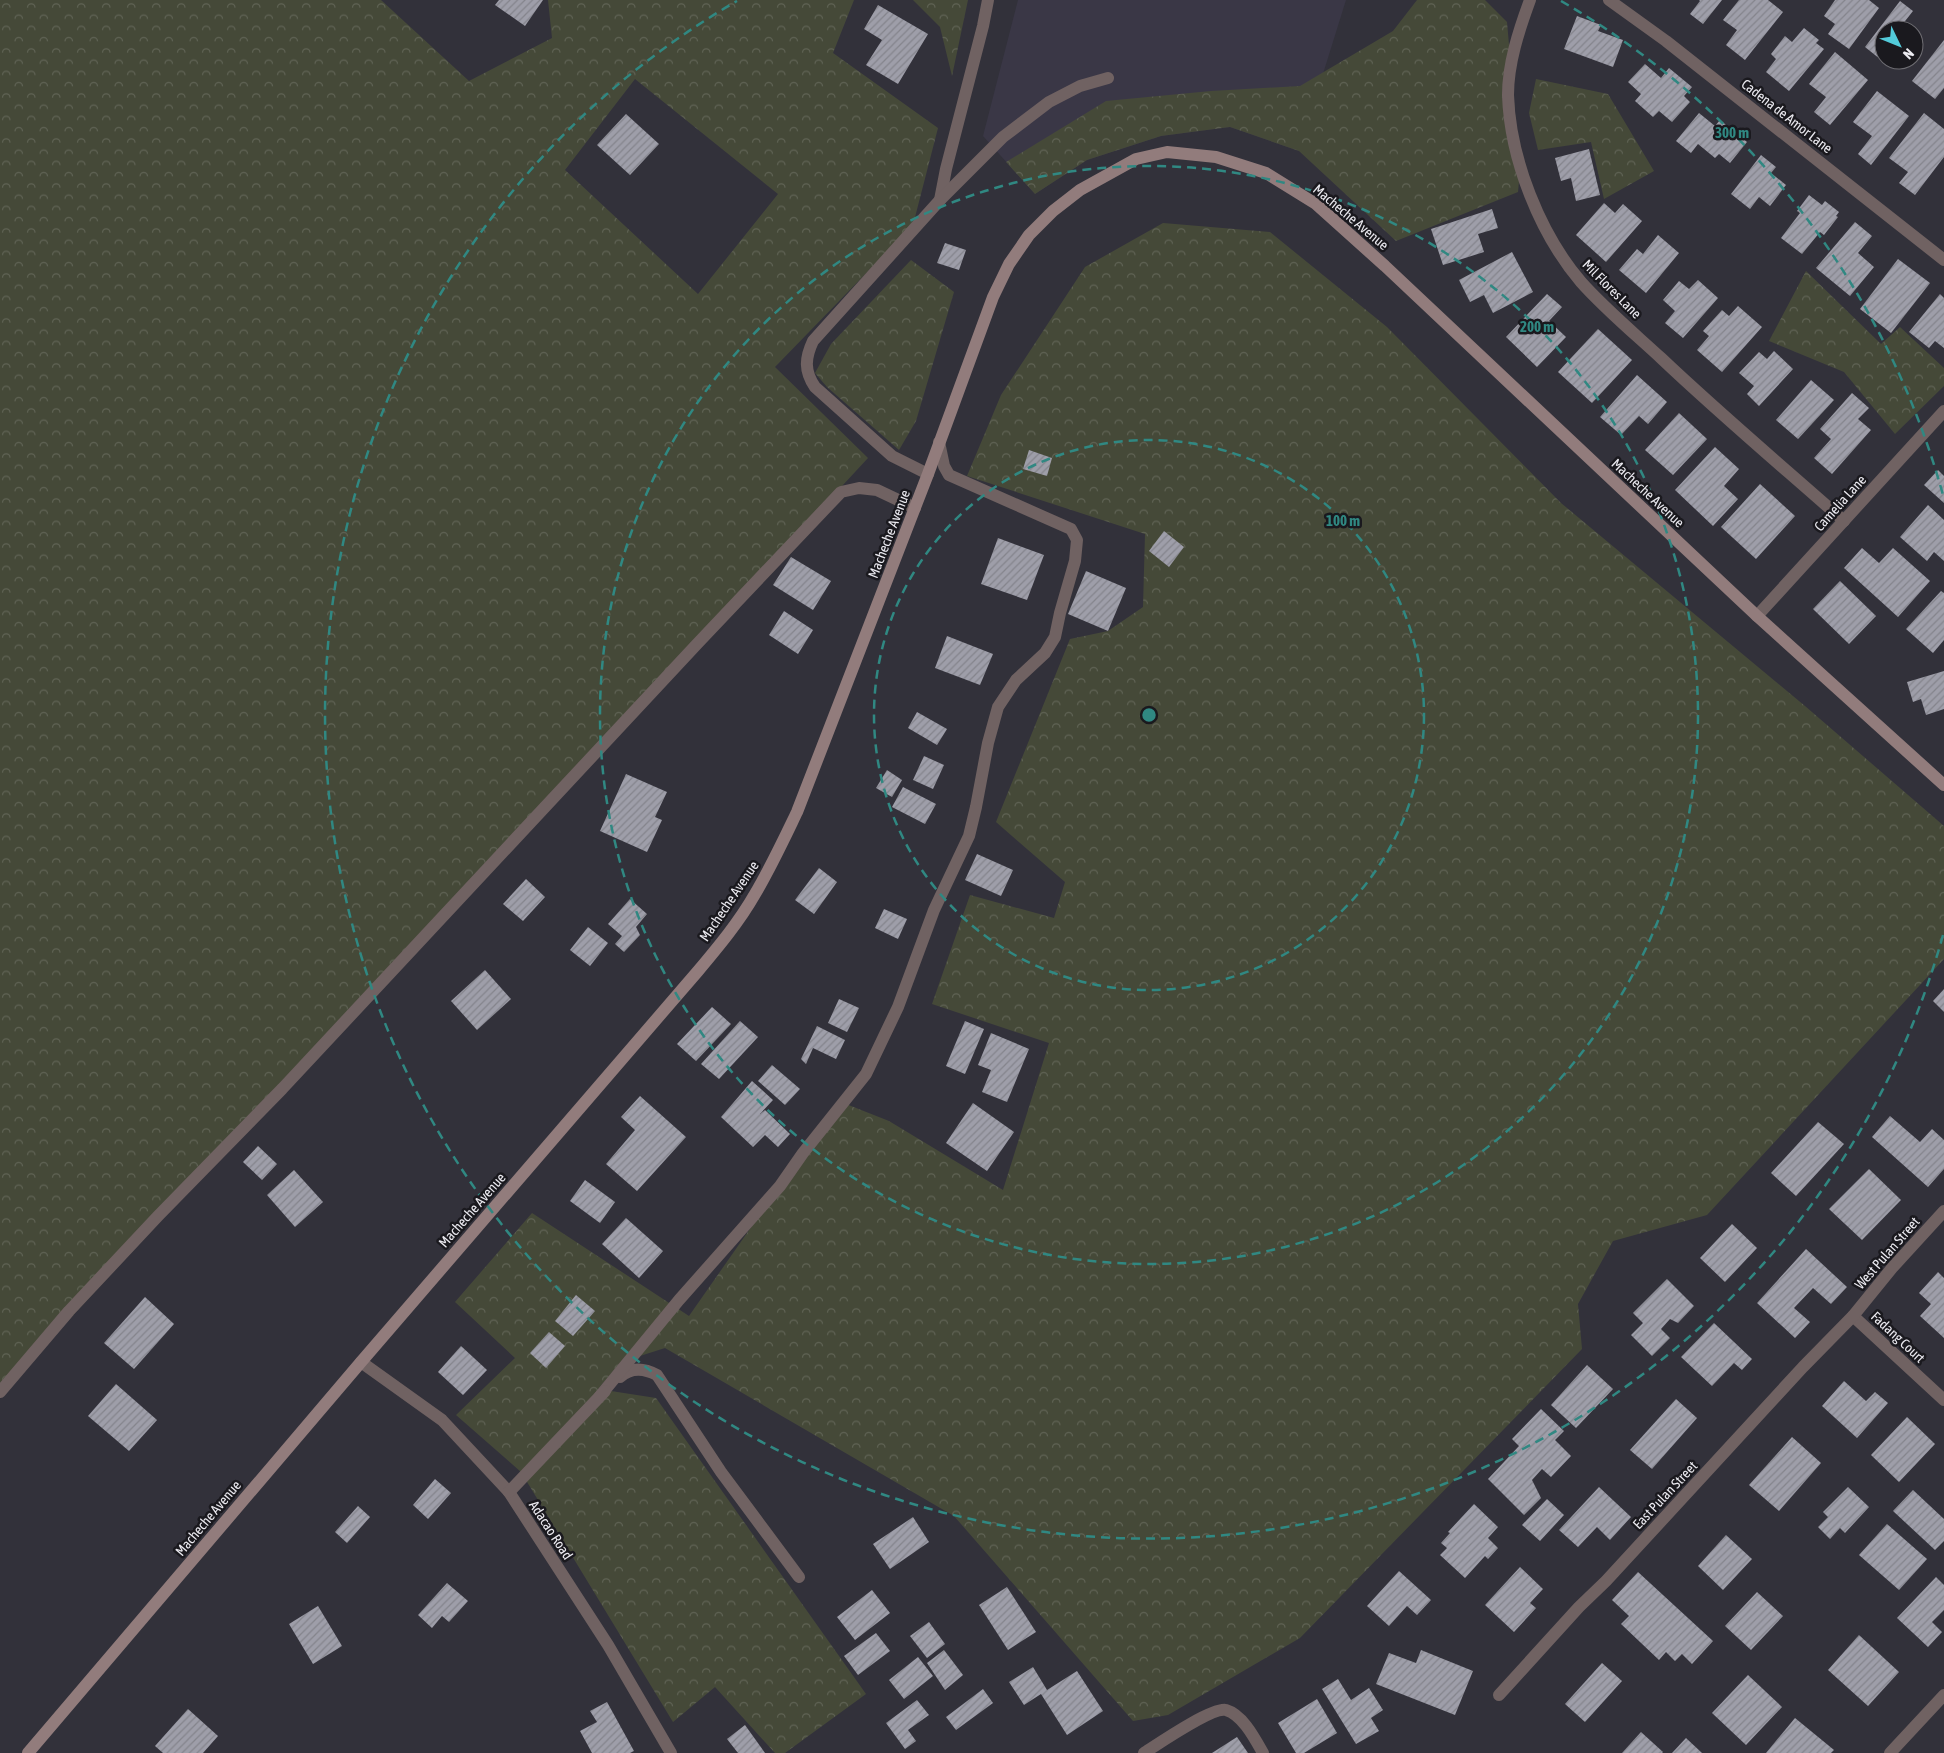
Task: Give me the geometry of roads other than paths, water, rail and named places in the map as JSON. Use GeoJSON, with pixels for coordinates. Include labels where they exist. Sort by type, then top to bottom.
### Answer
{"type":"FeatureCollection","features":[{"type":"Feature","properties":{"kind":"main road","name":"Macheche Avenue"},"geometry":{"type":"LineString","coordinates":[[28,1753],[730,932],[755,894],[797,812],[928,474],[993,297],[1009,264],[1029,235],[1053,211],[1080,190],[1136,159],[1168,152],[1216,156],[1266,173],[1316,204],[1385,266],[1757,616],[1944,785]]}},
{"type":"Feature","properties":{"kind":"street"},"geometry":{"type":"LineString","coordinates":[[940,200],[988,0]]}},
{"type":"Feature","properties":{"kind":"street","name":"Mil Flores Lane"},"geometry":{"type":"LineString","coordinates":[[1530,0],[1514,51],[1508,95],[1520,170],[1536,210],[1554,244],[1568,266],[1589,290],[1681,377],[1844,521]]}},
{"type":"Feature","properties":{"kind":"street","name":"Cadena de Amor Lane"},"geometry":{"type":"LineString","coordinates":[[1609,0],[1666,41],[1944,260]]}},
{"type":"Feature","properties":{"kind":"street"},"geometry":{"type":"LineString","coordinates":[[928,474],[892,456],[815,387],[806,369],[807,354],[813,340],[940,200],[1003,137],[1049,102],[1080,86],[1108,78]]}},
{"type":"Feature","properties":{"kind":"street","name":"Camelia Lane"},"geometry":{"type":"LineString","coordinates":[[1757,616],[1944,411]]}},
{"type":"Feature","properties":{"kind":"street"},"geometry":{"type":"LineString","coordinates":[[600,1396],[679,1300],[780,1186],[803,1153],[866,1074],[898,1007],[934,910],[969,836],[988,743],[998,707],[1016,680],[1045,653],[1055,637],[1075,561],[1077,540],[1071,529],[949,475],[944,466],[939,442]]}},
{"type":"Feature","properties":{"kind":"street"},"geometry":{"type":"LineString","coordinates":[[0,1392],[69,1311],[158,1216],[282,1089],[690,650],[841,492],[860,488],[877,490],[915,508]]}},
{"type":"Feature","properties":{"kind":"street","name":"West Pulan Street"},"geometry":{"type":"LineString","coordinates":[[1853,1316],[1892,1268],[1944,1211]]}},
{"type":"Feature","properties":{"kind":"street","name":"Fadang Court"},"geometry":{"type":"LineString","coordinates":[[1853,1316],[1944,1400]]}},
{"type":"Feature","properties":{"kind":"street","name":"East Pulan Street"},"geometry":{"type":"LineString","coordinates":[[1499,1695],[1803,1367],[1853,1316]]}},
{"type":"Feature","properties":{"kind":"street","name":"Adacao Road"},"geometry":{"type":"LineString","coordinates":[[361,1362],[442,1420],[509,1492],[608,1645],[671,1753]]}},
{"type":"Feature","properties":{"kind":"street"},"geometry":{"type":"LineString","coordinates":[[509,1492],[623,1374],[630,1370],[648,1371],[656,1375],[721,1472],[799,1577]]}},
{"type":"Feature","properties":{"kind":"street"},"geometry":{"type":"LineString","coordinates":[[1890,1753],[1944,1695]]}},
{"type":"Feature","properties":{"kind":"street"},"geometry":{"type":"LineString","coordinates":[[1144,1753],[1213,1712],[1223,1709],[1231,1712],[1239,1719],[1263,1753]]}}]}
